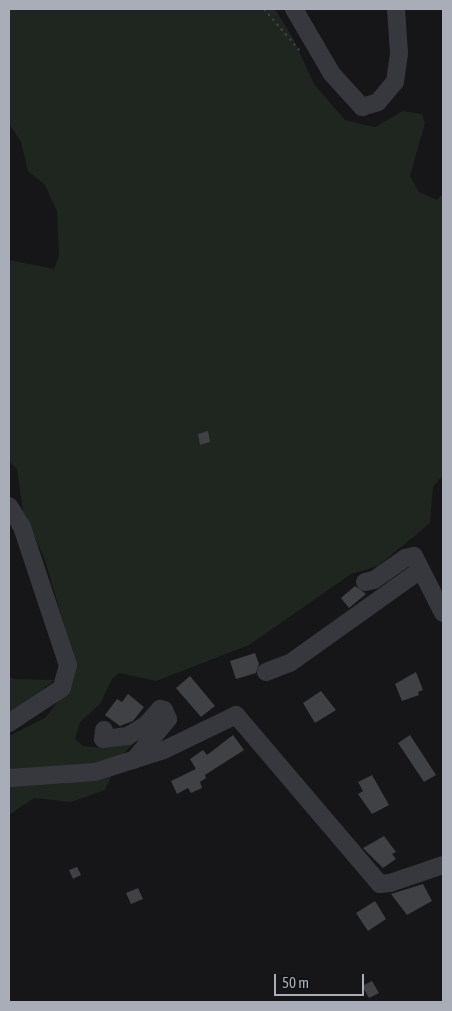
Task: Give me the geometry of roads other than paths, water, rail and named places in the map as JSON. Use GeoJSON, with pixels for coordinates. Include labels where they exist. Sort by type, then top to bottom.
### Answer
{"type":"FeatureCollection","features":[{"type":"Feature","properties":{"kind":"street"},"geometry":{"type":"LineString","coordinates":[[294,9],[332,74],[362,107],[378,102],[395,82],[399,53],[396,9]]}},
{"type":"Feature","properties":{"kind":"street"},"geometry":{"type":"LineString","coordinates":[[9,506],[22,527],[68,665],[62,688],[9,723]]}},
{"type":"Feature","properties":{"kind":"street"},"geometry":{"type":"LineString","coordinates":[[365,582],[374,580],[410,556],[414,556],[419,571],[443,613]]}},
{"type":"Feature","properties":{"kind":"street"},"geometry":{"type":"LineString","coordinates":[[266,672],[290,663],[419,571]]}},
{"type":"Feature","properties":{"kind":"street"},"geometry":{"type":"LineString","coordinates":[[104,730],[103,739],[128,736],[148,724],[160,709],[164,710],[168,719],[134,760]]}},
{"type":"Feature","properties":{"kind":"street"},"geometry":{"type":"LineString","coordinates":[[9,778],[95,772],[164,750],[236,715],[380,884],[390,883],[443,865]]}}]}
